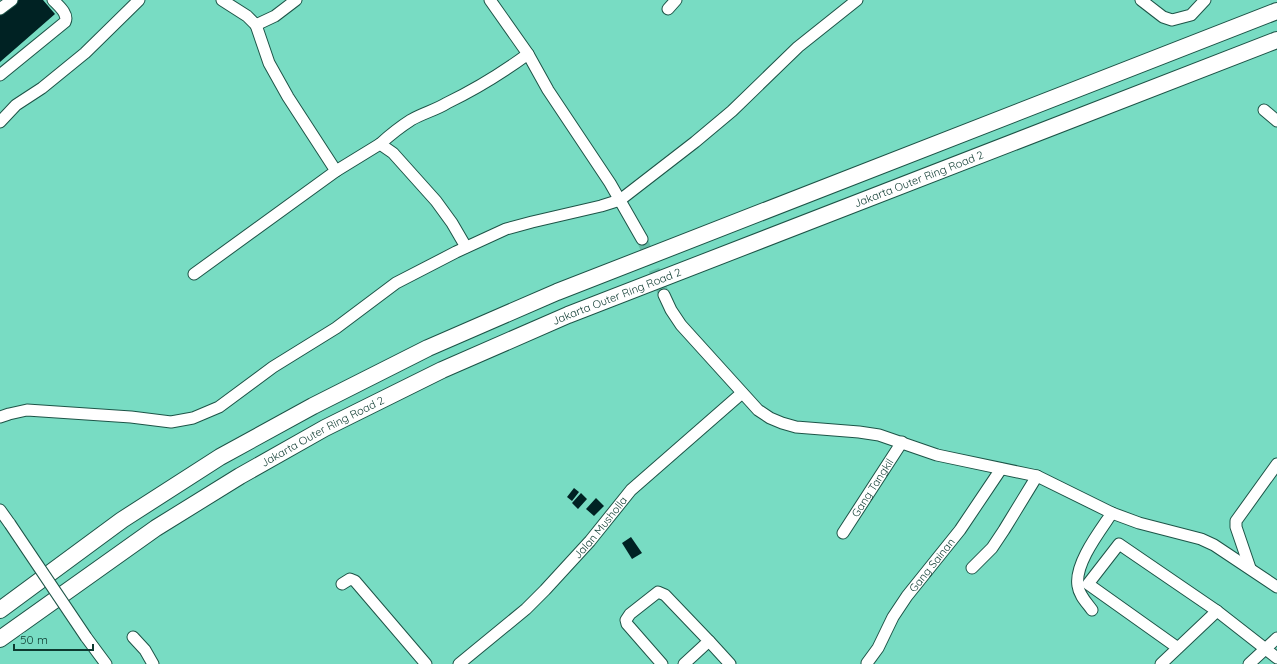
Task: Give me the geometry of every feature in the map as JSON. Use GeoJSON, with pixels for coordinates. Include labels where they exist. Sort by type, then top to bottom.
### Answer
{"type":"FeatureCollection","features":[{"type":"Feature","properties":{"kind":"highway"},"geometry":{"type":"LineString","coordinates":[[0,610],[122,520],[220,458],[313,406],[428,348],[557,292],[1277,11]]}},
{"type":"Feature","properties":{"kind":"highway","name":"Jakarta Outer Ring Road 2"},"geometry":{"type":"LineString","coordinates":[[0,639],[156,528],[240,476],[325,428],[442,370],[568,314],[1277,40]]}},
{"type":"Feature","properties":{"kind":"street"},"geometry":{"type":"LineString","coordinates":[[0,9],[12,0]]}},
{"type":"Feature","properties":{"kind":"street"},"geometry":{"type":"LineString","coordinates":[[0,75],[65,22],[66,15],[53,0]]}},
{"type":"Feature","properties":{"kind":"street"},"geometry":{"type":"LineString","coordinates":[[0,122],[16,105],[42,88],[85,54],[139,0]]}},
{"type":"Feature","properties":{"kind":"street"},"geometry":{"type":"LineString","coordinates":[[222,0],[247,16],[256,25],[269,63],[288,97],[336,171]]}},
{"type":"Feature","properties":{"kind":"street"},"geometry":{"type":"LineString","coordinates":[[256,25],[275,16],[296,0]]}},
{"type":"Feature","properties":{"kind":"street"},"geometry":{"type":"LineString","coordinates":[[490,0],[528,54],[548,90],[610,182],[642,239]]}},
{"type":"Feature","properties":{"kind":"street"},"geometry":{"type":"LineString","coordinates":[[668,9],[676,0]]}},
{"type":"Feature","properties":{"kind":"street"},"geometry":{"type":"LineString","coordinates":[[0,417],[27,410],[131,417],[171,422],[193,418],[219,407],[273,367],[336,328],[396,283],[466,247],[506,229],[620,200],[695,142],[732,111],[798,48],[857,0]]}},
{"type":"Feature","properties":{"kind":"street"},"geometry":{"type":"LineString","coordinates":[[1141,0],[1163,17],[1172,20],[1191,15],[1205,0]]}},
{"type":"Feature","properties":{"kind":"street"},"geometry":{"type":"LineString","coordinates":[[194,274],[336,171],[380,144],[397,129],[413,119],[439,108],[477,88],[528,54]]}},
{"type":"Feature","properties":{"kind":"street"},"geometry":{"type":"LineString","coordinates":[[1264,110],[1277,121]]}},
{"type":"Feature","properties":{"kind":"street"},"geometry":{"type":"LineString","coordinates":[[380,144],[393,154],[436,201],[452,223],[466,247]]}},
{"type":"Feature","properties":{"kind":"street"},"geometry":{"type":"LineString","coordinates":[[664,295],[671,310],[681,325],[758,410],[770,418],[796,427],[879,435],[937,455],[1037,476],[1112,513],[1139,523],[1201,539],[1214,545],[1277,587]]}},
{"type":"Feature","properties":{"kind":"street","name":"Jalan Musholla"},"geometry":{"type":"LineString","coordinates":[[459,664],[526,609],[545,590],[590,541],[631,490],[742,393]]}},
{"type":"Feature","properties":{"kind":"street","name":"Gang Tangkil"},"geometry":{"type":"LineString","coordinates":[[843,533],[902,442]]}},
{"type":"Feature","properties":{"kind":"street"},"geometry":{"type":"LineString","coordinates":[[1250,568],[1236,527],[1236,521],[1277,464]]}},
{"type":"Feature","properties":{"kind":"street","name":"Gang Sainan"},"geometry":{"type":"LineString","coordinates":[[867,663],[878,648],[893,617],[907,596],[960,530],[1001,469]]}},
{"type":"Feature","properties":{"kind":"street"},"geometry":{"type":"LineString","coordinates":[[972,568],[992,548],[1037,476]]}},
{"type":"Feature","properties":{"kind":"street"},"geometry":{"type":"LineString","coordinates":[[0,510],[106,664]]}},
{"type":"Feature","properties":{"kind":"street"},"geometry":{"type":"LineString","coordinates":[[1092,610],[1078,587],[1079,570],[1089,550],[1112,513]]}},
{"type":"Feature","properties":{"kind":"street"},"geometry":{"type":"LineString","coordinates":[[1178,648],[1088,584],[1119,544],[1217,611],[1277,658]]}},
{"type":"Feature","properties":{"kind":"street"},"geometry":{"type":"LineString","coordinates":[[342,584],[350,579],[355,581],[426,664]]}},
{"type":"Feature","properties":{"kind":"street"},"geometry":{"type":"LineString","coordinates":[[662,664],[627,624],[626,620],[630,614],[657,593],[665,595],[730,664]]}},
{"type":"Feature","properties":{"kind":"street"},"geometry":{"type":"LineString","coordinates":[[1161,664],[1217,611]]}},
{"type":"Feature","properties":{"kind":"street"},"geometry":{"type":"LineString","coordinates":[[133,637],[145,650],[153,664]]}},
{"type":"Feature","properties":{"kind":"street"},"geometry":{"type":"LineString","coordinates":[[1249,664],[1277,638]]}},
{"type":"Feature","properties":{"kind":"street"},"geometry":{"type":"LineString","coordinates":[[684,664],[709,641]]}},
{"type":"Feature","properties":{"kind":"building"},"geometry":{"type":"Polygon","coordinates":[[[17,0],[43,0],[55,14],[0,62],[0,14],[17,0]]]}},
{"type":"Feature","properties":{"kind":"building"},"geometry":{"type":"Polygon","coordinates":[[[574,488],[579,492],[572,501],[567,497],[574,488]]]}},
{"type":"Feature","properties":{"kind":"building"},"geometry":{"type":"Polygon","coordinates":[[[581,493],[587,499],[578,509],[572,503],[581,493]]]}},
{"type":"Feature","properties":{"kind":"building"},"geometry":{"type":"Polygon","coordinates":[[[596,498],[604,506],[594,516],[586,509],[596,498]]]}},
{"type":"Feature","properties":{"kind":"building"},"geometry":{"type":"Polygon","coordinates":[[[631,537],[642,553],[632,559],[622,543],[631,537]]]}},
{"type":"Feature","properties":{"kind":"tunnel"},"geometry":{"type":"LineString","coordinates":[[642,239],[664,295]]}}]}
